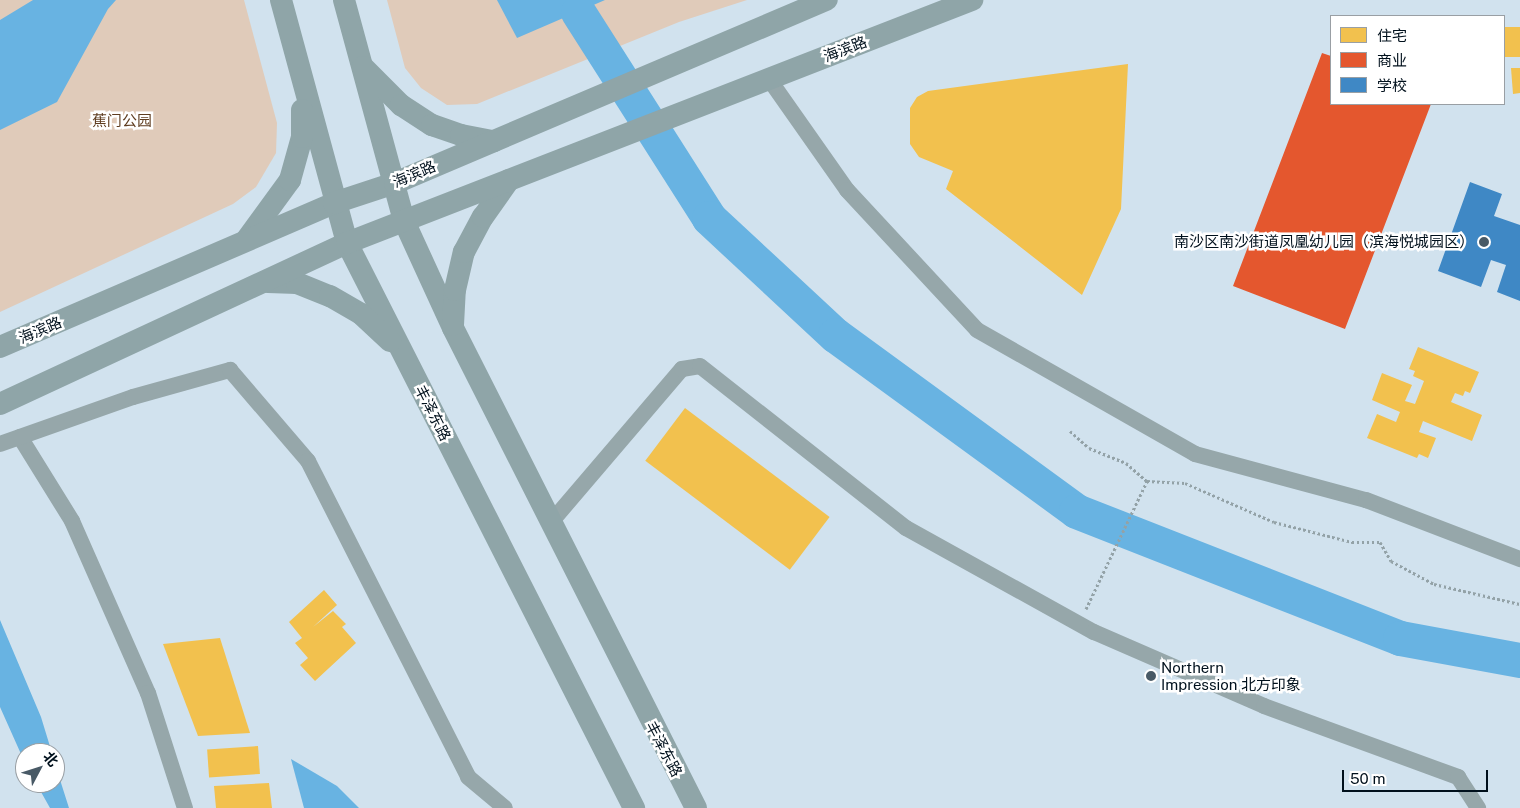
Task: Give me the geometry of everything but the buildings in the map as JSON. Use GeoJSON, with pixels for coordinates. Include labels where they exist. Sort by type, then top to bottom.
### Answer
{"type":"FeatureCollection","features":[{"type":"Feature","properties":{"kind":"main road","name":"丰泽东路"},"geometry":{"type":"LineString","coordinates":[[281,0],[334,203],[347,243],[634,808]]}},
{"type":"Feature","properties":{"kind":"main road","name":"丰泽东路"},"geometry":{"type":"LineString","coordinates":[[344,0],[404,221],[453,328],[696,808]]}},
{"type":"Feature","properties":{"kind":"main road","name":"海滨路"},"geometry":{"type":"LineString","coordinates":[[0,347],[334,203],[395,183],[827,0]]}},
{"type":"Feature","properties":{"kind":"main road","name":"海滨路"},"geometry":{"type":"LineString","coordinates":[[0,404],[347,243],[972,0]]}},
{"type":"Feature","properties":{"kind":"main road"},"geometry":{"type":"LineString","coordinates":[[363,67],[402,105],[432,125],[461,135],[493,140]]}},
{"type":"Feature","properties":{"kind":"main road"},"geometry":{"type":"LineString","coordinates":[[245,242],[290,180],[302,136],[302,81]]}},
{"type":"Feature","properties":{"kind":"main road"},"geometry":{"type":"LineString","coordinates":[[453,328],[455,290],[464,252],[509,180]]}},
{"type":"Feature","properties":{"kind":"main road"},"geometry":{"type":"LineString","coordinates":[[264,282],[297,283],[330,296],[362,314],[402,352]]}},
{"type":"Feature","properties":{"kind":"street"},"geometry":{"type":"LineString","coordinates":[[769,79],[848,190],[977,330],[1195,454],[1366,500],[1520,560]]}},
{"type":"Feature","properties":{"kind":"street"},"geometry":{"type":"LineString","coordinates":[[552,521],[682,370],[700,366],[906,528],[1078,623],[1264,706],[1458,777],[1478,808]]}},
{"type":"Feature","properties":{"kind":"street"},"geometry":{"type":"LineString","coordinates":[[0,444],[133,397],[230,370],[308,461],[468,777],[505,808]]}},
{"type":"Feature","properties":{"kind":"street"},"geometry":{"type":"LineString","coordinates":[[20,437],[72,521],[148,693],[185,808]]}},
{"type":"Feature","properties":{"kind":"path"},"geometry":{"type":"LineString","coordinates":[[1070,432],[1089,448],[1126,463],[1147,481],[1185,483],[1274,522],[1352,542],[1380,542],[1391,561],[1434,584],[1520,604]]}},
{"type":"Feature","properties":{"kind":"path"},"geometry":{"type":"LineString","coordinates":[[1078,623],[1147,481]]}},
{"type":"Feature","properties":{"kind":"green space","name":"蕉门公园"},"geometry":{"type":"Polygon","coordinates":[[[0,0],[244,0],[277,123],[276,153],[256,187],[233,204],[0,312],[0,0]]]}},
{"type":"Feature","properties":{"kind":"green space"},"geometry":{"type":"Polygon","coordinates":[[[387,0],[747,0],[679,22],[477,104],[447,105],[421,88],[405,68],[387,0]]]}},
{"type":"Feature","properties":{"kind":"water"},"geometry":{"type":"Polygon","coordinates":[[[33,0],[116,0],[108,9],[57,102],[0,130],[0,20],[33,0]]]}},
{"type":"Feature","properties":{"kind":"water"},"geometry":{"type":"Polygon","coordinates":[[[497,0],[605,0],[517,38],[497,0]]]}},
{"type":"Feature","properties":{"kind":"water"},"geometry":{"type":"Polygon","coordinates":[[[0,620],[41,717],[49,743],[16,743],[0,707],[0,620]]]}},
{"type":"Feature","properties":{"kind":"water"},"geometry":{"type":"Polygon","coordinates":[[[291,759],[337,786],[359,808],[304,808],[291,759]]]}},
{"type":"Feature","properties":{"kind":"water"},"geometry":{"type":"Polygon","coordinates":[[[42,793],[64,793],[69,808],[50,808],[42,793]]]}},
{"type":"Feature","properties":{"kind":"waterway"},"geometry":{"type":"LineString","coordinates":[[578,12],[709,218],[835,335],[1076,511],[1400,638],[1520,660]]}},
{"type":"Feature","properties":{"kind":"place","name":"南沙区南沙街道凤凰幼儿园（滨海悦城园区）"},"geometry":{"type":"Point","coordinates":[1484,242]}},
{"type":"Feature","properties":{"kind":"place","name":"Northern Impression 北方印象"},"geometry":{"type":"Point","coordinates":[1151,676]}}]}
